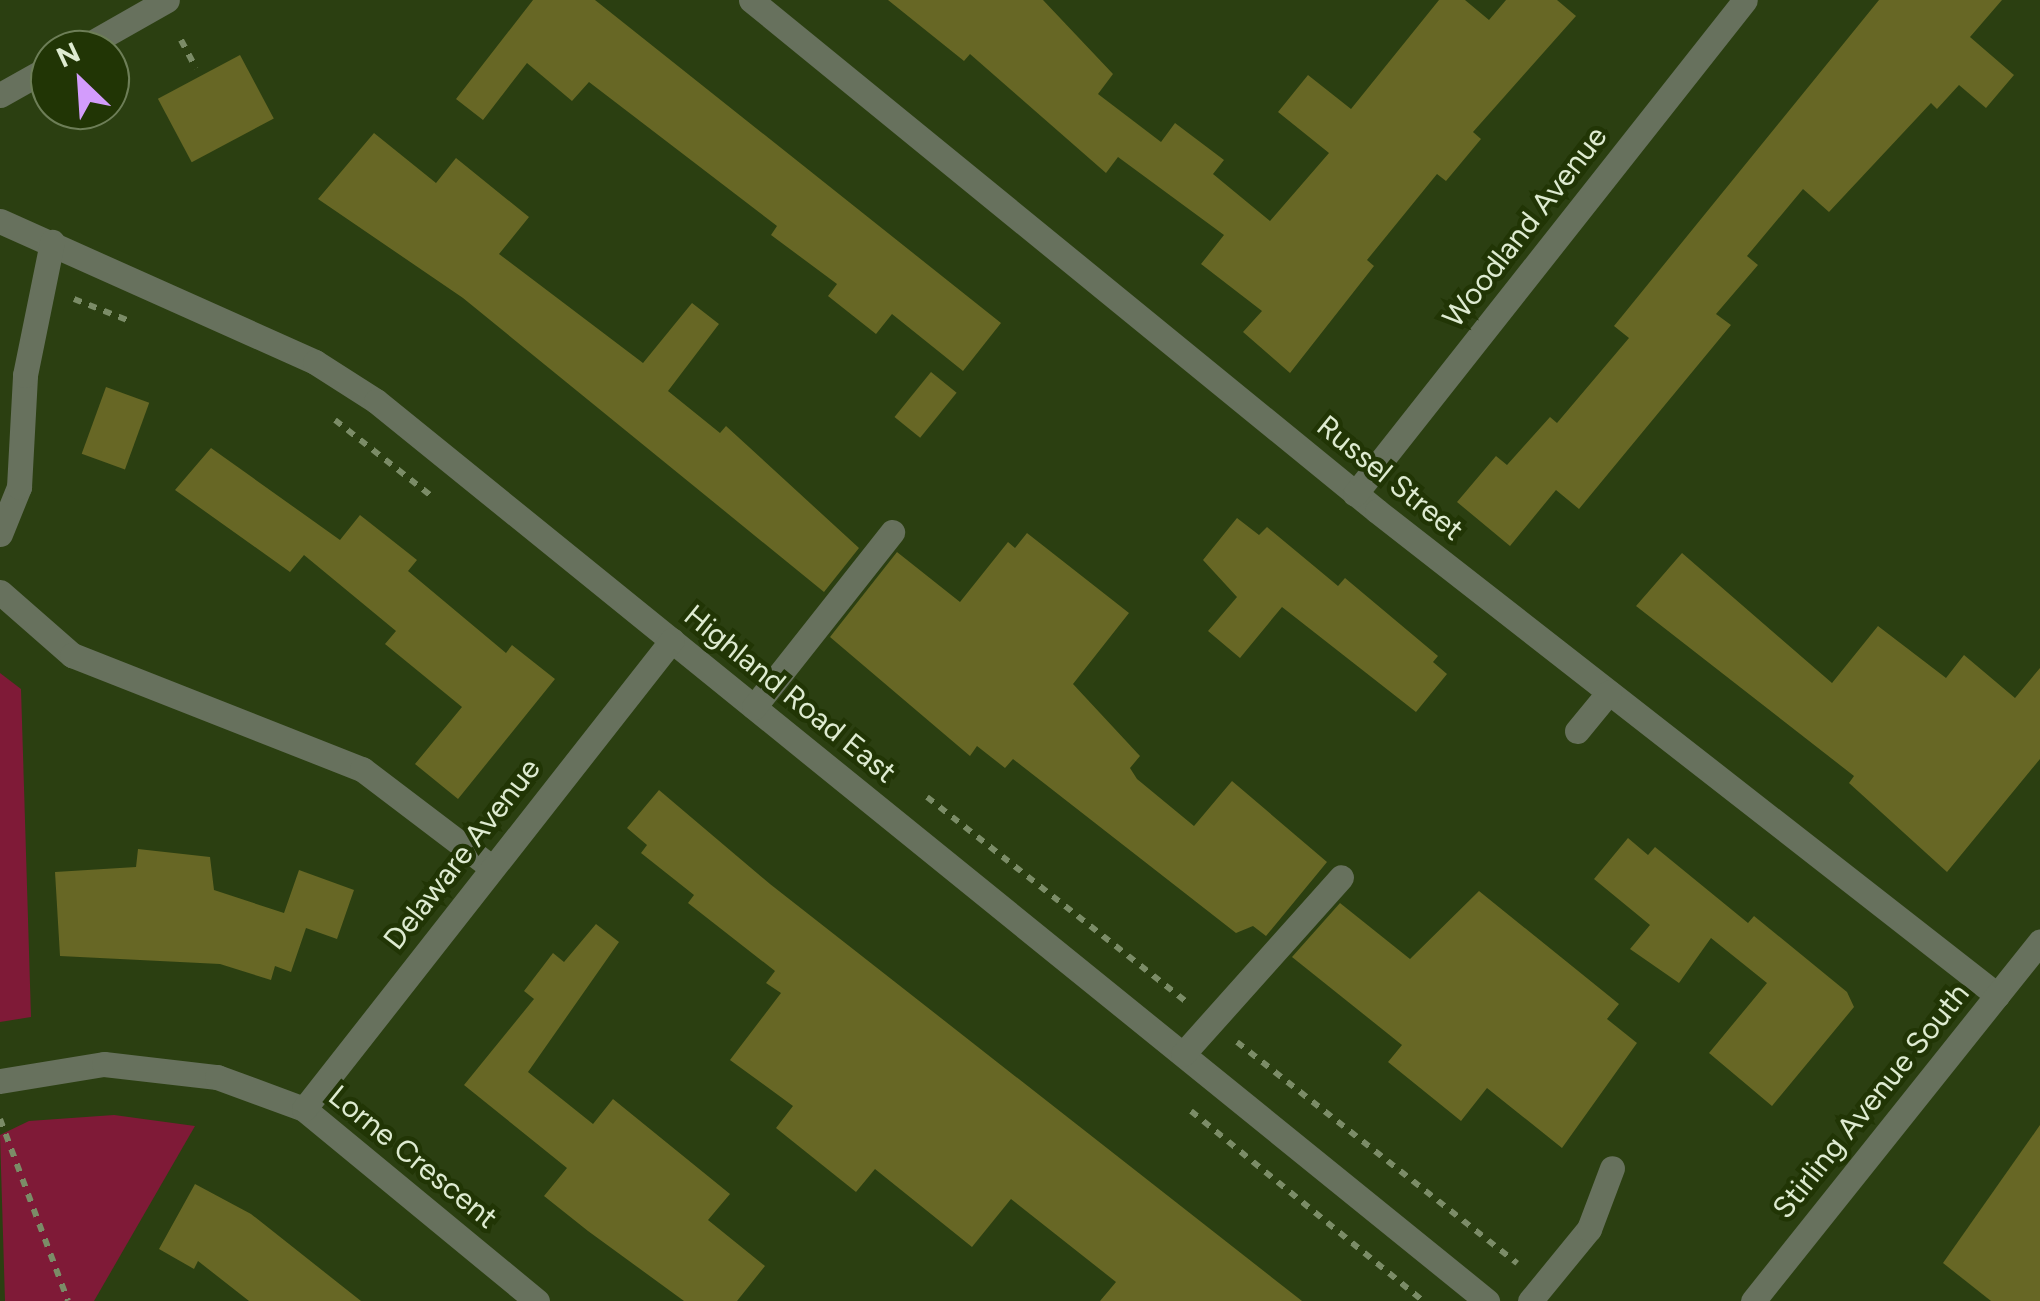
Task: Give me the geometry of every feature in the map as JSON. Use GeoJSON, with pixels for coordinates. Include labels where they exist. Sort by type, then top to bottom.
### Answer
{"type":"FeatureCollection","features":[{"type":"Feature","properties":{"kind":"street"},"geometry":{"type":"LineString","coordinates":[[114,30],[167,0]]}},
{"type":"Feature","properties":{"kind":"street","name":"Russel Street"},"geometry":{"type":"LineString","coordinates":[[751,0],[1355,494],[1997,995]]}},
{"type":"Feature","properties":{"kind":"street","name":"Woodland Avenue"},"geometry":{"type":"LineString","coordinates":[[1355,494],[1745,0]]}},
{"type":"Feature","properties":{"kind":"street"},"geometry":{"type":"LineString","coordinates":[[0,95],[30,78]]}},
{"type":"Feature","properties":{"kind":"street","name":"Highland Road East"},"geometry":{"type":"LineString","coordinates":[[0,221],[330,372],[672,640],[1487,1301]]}},
{"type":"Feature","properties":{"kind":"street"},"geometry":{"type":"LineString","coordinates":[[0,534],[19,487],[25,374],[52,242]]}},
{"type":"Feature","properties":{"kind":"street"},"geometry":{"type":"LineString","coordinates":[[0,365],[25,374]]}},
{"type":"Feature","properties":{"kind":"street"},"geometry":{"type":"LineString","coordinates":[[754,707],[892,532]]}},
{"type":"Feature","properties":{"kind":"street"},"geometry":{"type":"LineString","coordinates":[[0,592],[72,655],[362,769],[491,867]]}},
{"type":"Feature","properties":{"kind":"street","name":"Delaware Avenue"},"geometry":{"type":"LineString","coordinates":[[304,1109],[672,640]]}},
{"type":"Feature","properties":{"kind":"street"},"geometry":{"type":"LineString","coordinates":[[1577,731],[1609,692]]}},
{"type":"Feature","properties":{"kind":"street"},"geometry":{"type":"LineString","coordinates":[[1183,1054],[1340,878]]}},
{"type":"Feature","properties":{"kind":"street","name":"Stirling Avenue South"},"geometry":{"type":"LineString","coordinates":[[1752,1301],[2040,942]]}},
{"type":"Feature","properties":{"kind":"street","name":"Lorne Crescent"},"geometry":{"type":"LineString","coordinates":[[0,1080],[104,1064],[217,1077],[304,1109],[537,1301]]}},
{"type":"Feature","properties":{"kind":"street"},"geometry":{"type":"LineString","coordinates":[[1530,1301],[1589,1228],[1612,1168]]}},
{"type":"Feature","properties":{"kind":"path"},"geometry":{"type":"LineString","coordinates":[[182,40],[196,68]]}},
{"type":"Feature","properties":{"kind":"path"},"geometry":{"type":"LineString","coordinates":[[43,286],[133,323]]}},
{"type":"Feature","properties":{"kind":"path"},"geometry":{"type":"LineString","coordinates":[[326,413],[447,508]]}},
{"type":"Feature","properties":{"kind":"path"},"geometry":{"type":"LineString","coordinates":[[0,1119],[68,1301]]}},
{"type":"Feature","properties":{"kind":"shaded area"},"geometry":{"type":"Polygon","coordinates":[[[0,673],[21,689],[31,1017],[0,1022],[0,673]]]}},
{"type":"Feature","properties":{"kind":"shaded area"},"geometry":{"type":"Polygon","coordinates":[[[114,1115],[195,1126],[94,1301],[5,1301],[0,1135],[29,1121],[114,1115]]]}},
{"type":"Feature","properties":{"kind":"building"},"geometry":{"type":"Polygon","coordinates":[[[533,0],[595,0],[1001,323],[963,371],[892,314],[876,334],[828,296],[837,284],[771,235],[777,226],[589,82],[572,101],[527,63],[483,120],[456,99],[533,0]]]}},
{"type":"Feature","properties":{"kind":"building"},"geometry":{"type":"Polygon","coordinates":[[[888,0],[1043,0],[1113,74],[1098,94],[1161,142],[1175,123],[1224,160],[1213,174],[1270,221],[1329,153],[1278,112],[1308,75],[1351,109],[1439,0],[1465,0],[1489,20],[1506,0],[1557,0],[1576,16],[1473,132],[1481,139],[1446,181],[1437,174],[1367,260],[1374,266],[1290,373],[1243,332],[1262,311],[1201,264],[1224,235],[1118,157],[1106,173],[970,54],[964,61],[888,0]]]}},
{"type":"Feature","properties":{"kind":"building"},"geometry":{"type":"Polygon","coordinates":[[[1879,0],[2002,0],[1970,37],[2014,75],[1986,108],[1959,85],[1937,109],[1931,103],[1829,212],[1803,189],[1747,256],[1758,265],[1716,314],[1731,325],[1579,509],[1556,490],[1510,546],[1457,502],[1496,456],[1507,465],[1550,417],[1557,423],[1629,338],[1614,326],[1879,0]]]}},
{"type":"Feature","properties":{"kind":"building"},"geometry":{"type":"Polygon","coordinates":[[[240,55],[274,119],[192,162],[158,99],[240,55]]]}},
{"type":"Feature","properties":{"kind":"building"},"geometry":{"type":"Polygon","coordinates":[[[374,133],[436,183],[456,158],[529,217],[499,254],[643,363],[692,303],[719,324],[668,391],[720,433],[726,426],[859,548],[824,592],[463,298],[318,199],[374,133]]]}},
{"type":"Feature","properties":{"kind":"building"},"geometry":{"type":"Polygon","coordinates":[[[931,372],[957,393],[920,438],[894,417],[931,372]]]}},
{"type":"Feature","properties":{"kind":"building"},"geometry":{"type":"Polygon","coordinates":[[[106,387],[149,403],[125,469],[82,454],[106,387]]]}},
{"type":"Feature","properties":{"kind":"building"},"geometry":{"type":"Polygon","coordinates":[[[211,448],[340,540],[360,515],[417,560],[408,571],[506,653],[512,645],[555,679],[458,799],[415,764],[462,707],[385,644],[396,631],[304,555],[290,572],[175,490],[211,448]]]}},
{"type":"Feature","properties":{"kind":"building"},"geometry":{"type":"Polygon","coordinates":[[[1237,518],[1259,535],[1267,527],[1338,586],[1345,578],[1438,656],[1433,662],[1447,674],[1416,712],[1282,607],[1240,658],[1208,631],[1237,597],[1203,560],[1237,518]]]}},
{"type":"Feature","properties":{"kind":"building"},"geometry":{"type":"Polygon","coordinates":[[[1027,533],[1129,613],[1073,684],[1140,756],[1130,768],[1137,779],[1194,826],[1232,781],[1327,862],[1266,936],[1253,926],[1236,933],[1013,759],[1005,768],[977,746],[970,756],[830,637],[897,552],[960,602],[1008,542],[1015,548],[1027,533]]]}},
{"type":"Feature","properties":{"kind":"building"},"geometry":{"type":"Polygon","coordinates":[[[1682,553],[1832,683],[1878,626],[1946,678],[1964,655],[2015,698],[2040,668],[2040,759],[1947,872],[1849,783],[1854,776],[1636,606],[1682,553]]]}},
{"type":"Feature","properties":{"kind":"building"},"geometry":{"type":"Polygon","coordinates":[[[659,790],[770,884],[1302,1301],[1100,1301],[1116,1282],[1011,1199],[972,1247],[875,1169],[856,1192],[776,1128],[793,1106],[730,1060],[781,993],[766,983],[775,971],[688,903],[694,895],[641,853],[647,845],[627,828],[659,790]]]}},
{"type":"Feature","properties":{"kind":"building"},"geometry":{"type":"Polygon","coordinates":[[[1628,838],[1648,855],[1655,847],[1748,923],[1754,916],[1847,992],[1854,1007],[1772,1106],[1709,1053],[1767,983],[1711,938],[1679,983],[1630,949],[1650,925],[1594,879],[1628,838]]]}},
{"type":"Feature","properties":{"kind":"building"},"geometry":{"type":"Polygon","coordinates":[[[138,849],[210,857],[214,890],[284,913],[299,870],[354,890],[337,939],[306,928],[291,972],[275,966],[271,980],[220,964],[60,956],[55,872],[136,867],[138,849]]]}},
{"type":"Feature","properties":{"kind":"building"},"geometry":{"type":"Polygon","coordinates":[[[1479,891],[1619,1004],[1607,1019],[1637,1043],[1562,1148],[1487,1088],[1461,1121],[1388,1062],[1402,1045],[1292,957],[1340,903],[1410,959],[1479,891]]]}},
{"type":"Feature","properties":{"kind":"building"},"geometry":{"type":"Polygon","coordinates":[[[596,924],[619,942],[528,1072],[593,1124],[613,1099],[730,1194],[708,1220],[765,1266],[737,1301],[684,1301],[588,1231],[544,1196],[567,1168],[464,1085],[534,999],[524,991],[553,953],[564,962],[596,924]]]}},
{"type":"Feature","properties":{"kind":"building"},"geometry":{"type":"Polygon","coordinates":[[[2040,1125],[2040,1301],[1991,1301],[1943,1263],[2040,1125]]]}},
{"type":"Feature","properties":{"kind":"building"},"geometry":{"type":"Polygon","coordinates":[[[195,1184],[251,1214],[361,1301],[249,1301],[198,1261],[194,1269],[159,1249],[195,1184]]]}}]}
